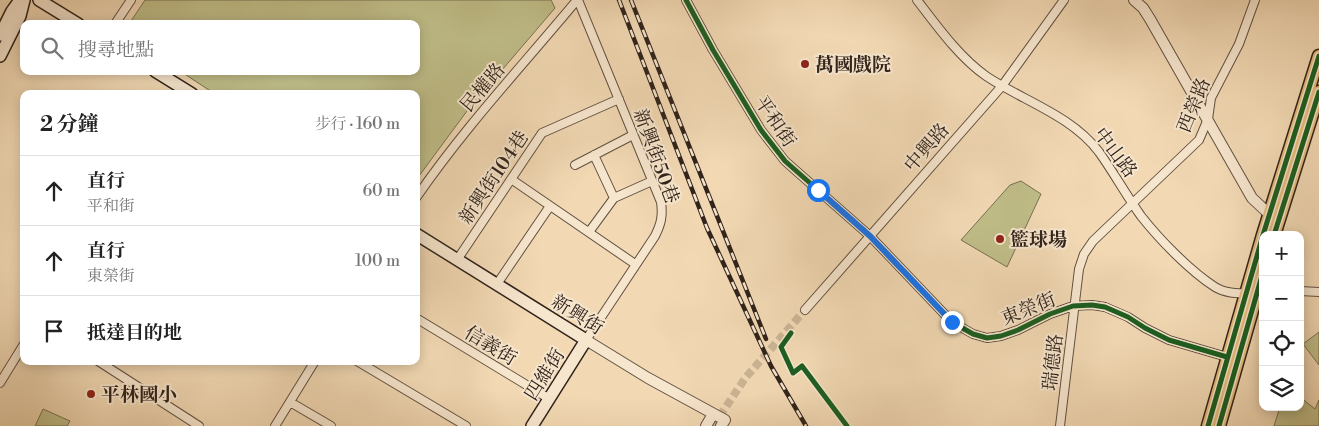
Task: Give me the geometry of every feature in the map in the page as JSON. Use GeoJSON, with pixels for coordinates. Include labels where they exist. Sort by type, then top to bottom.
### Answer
{"type":"FeatureCollection","features":[{"type":"Feature","properties":{"kind":"main road"},"geometry":{"type":"LineString","coordinates":[[0,35],[12,11],[22,0]]}},
{"type":"Feature","properties":{"kind":"main road"},"geometry":{"type":"LineString","coordinates":[[0,56],[20,16],[22,0]]}},
{"type":"Feature","properties":{"kind":"main road"},"geometry":{"type":"LineString","coordinates":[[39,0],[72,20]]}},
{"type":"Feature","properties":{"kind":"main road"},"geometry":{"type":"LineString","coordinates":[[1265,231],[1274,216],[1315,94],[1319,56]]}},
{"type":"Feature","properties":{"kind":"main road"},"geometry":{"type":"LineString","coordinates":[[160,75],[178,90]]}},
{"type":"Feature","properties":{"kind":"main road"},"geometry":{"type":"LineString","coordinates":[[1274,216],[1274,231]]}},
{"type":"Feature","properties":{"kind":"main road","name":"新興街"},"geometry":{"type":"LineString","coordinates":[[420,237],[586,340]]}},
{"type":"Feature","properties":{"kind":"main road"},"geometry":{"type":"LineString","coordinates":[[1208,426],[1259,248]]}},
{"type":"Feature","properties":{"kind":"main road"},"geometry":{"type":"LineString","coordinates":[[1219,426],[1259,294]]}},
{"type":"Feature","properties":{"kind":"main road","name":"四維街"},"geometry":{"type":"LineString","coordinates":[[532,426],[586,340]]}},
{"type":"Feature","properties":{"kind":"street"},"geometry":{"type":"LineString","coordinates":[[118,20],[131,0]]}},
{"type":"Feature","properties":{"kind":"street","name":"新興街50巷"},"geometry":{"type":"LineString","coordinates":[[578,0],[661,202],[662,213],[661,224],[586,340]]}},
{"type":"Feature","properties":{"kind":"street","name":"民權路"},"geometry":{"type":"LineString","coordinates":[[420,192],[494,97],[578,0]]}},
{"type":"Feature","properties":{"kind":"street","name":"平和街"},"geometry":{"type":"LineString","coordinates":[[686,0],[713,50],[762,130],[785,161],[870,236]]}},
{"type":"Feature","properties":{"kind":"street","name":"中山路"},"geometry":{"type":"LineString","coordinates":[[917,0],[955,47],[985,74],[1002,86],[1064,120],[1080,132],[1098,151],[1141,215],[1159,237],[1193,269],[1216,288],[1230,292],[1245,293]]}},
{"type":"Feature","properties":{"kind":"street","name":"中興路"},"geometry":{"type":"LineString","coordinates":[[805,310],[1002,86],[1064,0]]}},
{"type":"Feature","properties":{"kind":"street"},"geometry":{"type":"LineString","coordinates":[[1134,0],[1143,8],[1252,198],[1274,216]]}},
{"type":"Feature","properties":{"kind":"street","name":"西榮路"},"geometry":{"type":"LineString","coordinates":[[1134,203],[1199,140],[1208,119],[1210,98],[1239,44],[1255,0]]}},
{"type":"Feature","properties":{"kind":"street","name":"新興街104巷"},"geometry":{"type":"LineString","coordinates":[[457,260],[542,133],[619,98]]}},
{"type":"Feature","properties":{"kind":"street"},"geometry":{"type":"LineString","coordinates":[[575,165],[634,135]]}},
{"type":"Feature","properties":{"kind":"street"},"geometry":{"type":"LineString","coordinates":[[594,155],[614,198]]}},
{"type":"Feature","properties":{"kind":"street"},"geometry":{"type":"LineString","coordinates":[[512,179],[635,264]]}},
{"type":"Feature","properties":{"kind":"street"},"geometry":{"type":"LineString","coordinates":[[589,232],[614,198],[652,181]]}},
{"type":"Feature","properties":{"kind":"street","name":"瑞德路"},"geometry":{"type":"LineString","coordinates":[[1060,426],[1079,269],[1084,254],[1093,241],[1134,203]]}},
{"type":"Feature","properties":{"kind":"street"},"geometry":{"type":"LineString","coordinates":[[497,284],[550,206]]}},
{"type":"Feature","properties":{"kind":"street","name":"東榮街"},"geometry":{"type":"LineString","coordinates":[[870,236],[952,322],[973,334],[987,338],[1001,336],[1050,314],[1074,306],[1092,305],[1105,307],[1128,317],[1169,340],[1227,357]]}},
{"type":"Feature","properties":{"kind":"street"},"geometry":{"type":"LineString","coordinates":[[1245,293],[1259,288]]}},
{"type":"Feature","properties":{"kind":"street"},"geometry":{"type":"LineString","coordinates":[[1304,291],[1319,292]]}},
{"type":"Feature","properties":{"kind":"street","name":"信義街"},"geometry":{"type":"LineString","coordinates":[[420,320],[548,398]]}},
{"type":"Feature","properties":{"kind":"street","name":"新興街"},"geometry":{"type":"LineString","coordinates":[[586,340],[648,378],[714,414],[722,423]]}},
{"type":"Feature","properties":{"kind":"street"},"geometry":{"type":"LineString","coordinates":[[0,383],[20,350]]}},
{"type":"Feature","properties":{"kind":"street"},"geometry":{"type":"LineString","coordinates":[[104,365],[199,426]]}},
{"type":"Feature","properties":{"kind":"street"},"geometry":{"type":"LineString","coordinates":[[275,426],[313,365]]}},
{"type":"Feature","properties":{"kind":"street"},"geometry":{"type":"LineString","coordinates":[[364,365],[466,426]]}},
{"type":"Feature","properties":{"kind":"street"},"geometry":{"type":"LineString","coordinates":[[290,402],[331,426]]}},
{"type":"Feature","properties":{"kind":"street"},"geometry":{"type":"LineString","coordinates":[[706,426],[714,414]]}},
{"type":"Feature","properties":{"kind":"shaded area"},"geometry":{"type":"Polygon","coordinates":[[[145,0],[551,0],[555,8],[467,111],[420,175],[420,90],[209,90],[186,75],[420,75],[420,20],[132,20],[145,0]]]}},
{"type":"Feature","properties":{"kind":"shaded area"},"geometry":{"type":"Polygon","coordinates":[[[1021,181],[1041,194],[1007,267],[961,240],[1010,185],[1021,181]]]}},
{"type":"Feature","properties":{"kind":"shaded area"},"geometry":{"type":"Polygon","coordinates":[[[1319,332],[1319,365],[1304,345],[1304,343],[1319,332]]]}},
{"type":"Feature","properties":{"kind":"shaded area"},"geometry":{"type":"Polygon","coordinates":[[[1304,400],[1315,409],[1319,400],[1319,426],[1274,426],[1279,411],[1304,411],[1304,400]]]}},
{"type":"Feature","properties":{"kind":"shaded area"},"geometry":{"type":"Polygon","coordinates":[[[43,409],[70,421],[67,426],[35,426],[43,409]]]}},
{"type":"Feature","properties":{"kind":"tunnel"},"geometry":{"type":"LineString","coordinates":[[713,426],[746,377],[805,310]]}},
{"type":"Feature","properties":{"kind":"railway"},"geometry":{"type":"LineString","coordinates":[[619,0],[707,228],[771,366],[806,426]]}},
{"type":"Feature","properties":{"kind":"railway"},"geometry":{"type":"LineString","coordinates":[[631,0],[766,339]]}},
{"type":"Feature","properties":{"kind":"cycle path"},"geometry":{"type":"LineString","coordinates":[[686,0],[713,50],[761,130],[785,161],[870,236],[952,322],[973,334],[987,338],[1001,336],[1018,330],[1050,314],[1073,306],[1092,305],[1105,307],[1128,317],[1169,340],[1227,357]]}},
{"type":"Feature","properties":{"kind":"cycle path"},"geometry":{"type":"LineString","coordinates":[[1264,231],[1319,56]]}},
{"type":"Feature","properties":{"kind":"cycle path"},"geometry":{"type":"LineString","coordinates":[[1275,231],[1319,92]]}},
{"type":"Feature","properties":{"kind":"cycle path"},"geometry":{"type":"LineString","coordinates":[[1208,426],[1259,249]]}},
{"type":"Feature","properties":{"kind":"cycle path"},"geometry":{"type":"LineString","coordinates":[[1219,426],[1262,276]]}},
{"type":"Feature","properties":{"kind":"cycle path"},"geometry":{"type":"LineString","coordinates":[[791,333],[781,347],[793,373],[802,366],[847,426]]}},
{"type":"Feature","properties":{"kind":"place","name":"萬國戲院"},"geometry":{"type":"Point","coordinates":[805,64]}},
{"type":"Feature","properties":{"kind":"place","name":"籃球場"},"geometry":{"type":"Point","coordinates":[1000,239]}},
{"type":"Feature","properties":{"kind":"place","name":"平林國小"},"geometry":{"type":"Point","coordinates":[91,394]}},
{"type":"Feature","properties":{"kind":"route"},"geometry":{"type":"LineString","coordinates":[[818,190],[870,236],[952,322]]}}]}
